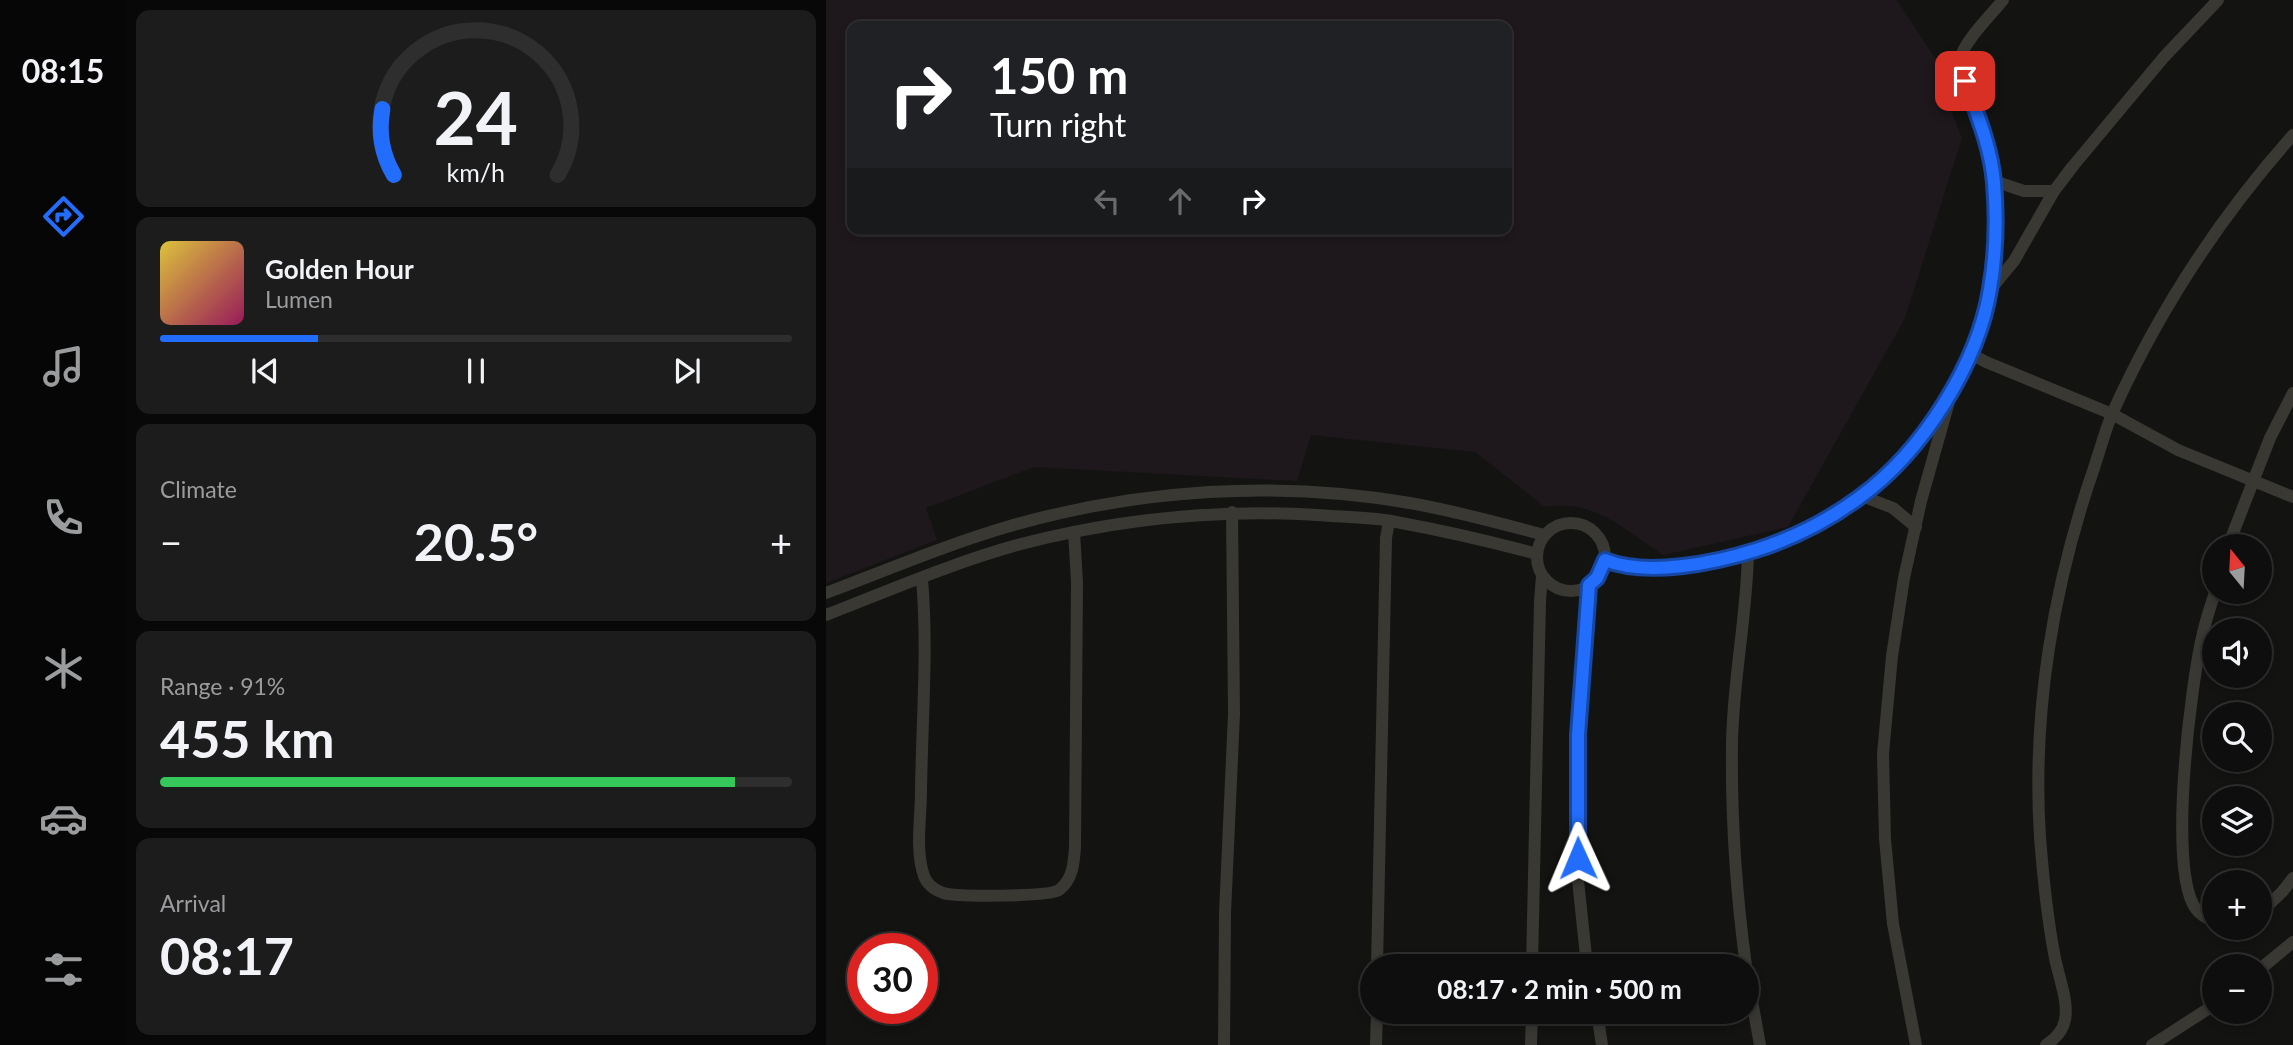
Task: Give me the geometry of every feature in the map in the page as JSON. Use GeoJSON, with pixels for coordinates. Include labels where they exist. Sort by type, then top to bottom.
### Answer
{"type":"FeatureCollection","features":[{"type":"Feature","properties":{"kind":"street"},"geometry":{"type":"LineString","coordinates":[[1605,560],[1618,565],[1638,567],[1718,561],[1795,535],[1825,520],[1862,496],[1905,454],[1952,391],[1971,354],[1990,290],[1996,233],[1994,181],[1982,126],[1962,72],[1960,59],[1966,46],[2003,0]]}},
{"type":"Feature","properties":{"kind":"street"},"geometry":{"type":"LineString","coordinates":[[1990,290],[2014,261],[2054,191],[2164,57],[2218,0]]}},
{"type":"Feature","properties":{"kind":"street"},"geometry":{"type":"LineString","coordinates":[[2046,1045],[2060,1031],[2066,1012],[2054,953],[2042,863],[2038,807],[2041,715],[2058,595],[2080,508],[2112,414],[2149,340],[2182,283],[2223,223],[2293,135]]}},
{"type":"Feature","properties":{"kind":"street"},"geometry":{"type":"LineString","coordinates":[[1994,181],[2024,191],[2054,191]]}},
{"type":"Feature","properties":{"kind":"street"},"geometry":{"type":"LineString","coordinates":[[1971,354],[2112,414],[2178,450],[2293,497]]}},
{"type":"Feature","properties":{"kind":"street"},"geometry":{"type":"LineString","coordinates":[[1916,1045],[1890,900],[1883,754],[1892,656],[1905,578],[1921,501],[1952,391]]}},
{"type":"Feature","properties":{"kind":"street"},"geometry":{"type":"LineString","coordinates":[[2233,534],[2253,481],[2293,393]]}},
{"type":"Feature","properties":{"kind":"street"},"geometry":{"type":"LineString","coordinates":[[826,593],[1013,525],[1069,511],[1164,495],[1271,490],[1356,495],[1424,506],[1544,535]]}},
{"type":"Feature","properties":{"kind":"street"},"geometry":{"type":"LineString","coordinates":[[1862,496],[1893,508],[1916,527]]}},
{"type":"Feature","properties":{"kind":"street"},"geometry":{"type":"LineString","coordinates":[[1224,1045],[1225,914],[1234,714],[1232,512]]}},
{"type":"Feature","properties":{"kind":"street"},"geometry":{"type":"LineString","coordinates":[[826,615],[1019,545],[1074,531],[1166,517],[1232,512],[1305,514],[1389,521],[1536,554]]}},
{"type":"Feature","properties":{"kind":"street"},"geometry":{"type":"LineString","coordinates":[[1377,954],[1386,538],[1389,521]]}},
{"type":"Feature","properties":{"kind":"street"},"geometry":{"type":"LineString","coordinates":[[1562,523],[1584,525],[1593,531],[1600,539],[1605,560],[1597,578],[1582,588],[1566,590],[1550,584],[1537,565],[1536,554],[1544,535],[1562,523]]}},
{"type":"Feature","properties":{"kind":"street"},"geometry":{"type":"LineString","coordinates":[[922,579],[925,620],[920,839],[923,874],[933,887],[946,894],[1052,893],[1060,890],[1073,871],[1075,847],[1077,582],[1074,531]]}},
{"type":"Feature","properties":{"kind":"street"},"geometry":{"type":"LineString","coordinates":[[1744,954],[1734,830],[1732,742],[1748,552]]}},
{"type":"Feature","properties":{"kind":"street"},"geometry":{"type":"LineString","coordinates":[[1532,954],[1542,576]]}},
{"type":"Feature","properties":{"kind":"street"},"geometry":{"type":"LineString","coordinates":[[1586,954],[1578,880],[1577,791],[1578,735],[1589,585]]}},
{"type":"Feature","properties":{"kind":"street"},"geometry":{"type":"LineString","coordinates":[[2202,915],[2195,908],[2187,883],[2183,830],[2189,724],[2203,632],[2211,604]]}},
{"type":"Feature","properties":{"kind":"street"},"geometry":{"type":"LineString","coordinates":[[2272,902],[2293,878]]}},
{"type":"Feature","properties":{"kind":"street"},"geometry":{"type":"LineString","coordinates":[[2272,959],[2293,942]]}},
{"type":"Feature","properties":{"kind":"street"},"geometry":{"type":"LineString","coordinates":[[2152,1045],[2202,1013]]}},
{"type":"Feature","properties":{"kind":"street"},"geometry":{"type":"LineString","coordinates":[[1376,1045],[1377,1024]]}},
{"type":"Feature","properties":{"kind":"street"},"geometry":{"type":"LineString","coordinates":[[1531,1045],[1532,1024]]}},
{"type":"Feature","properties":{"kind":"street"},"geometry":{"type":"LineString","coordinates":[[1599,1024],[1602,1045]]}},
{"type":"Feature","properties":{"kind":"street"},"geometry":{"type":"LineString","coordinates":[[1756,1024],[1760,1045]]}},
{"type":"Feature","properties":{"kind":"shaded area"},"geometry":{"type":"Polygon","coordinates":[[[826,0],[1897,0],[1939,64],[1941,83],[1962,138],[1905,318],[1788,527],[1663,555],[1608,518],[1578,507],[1545,507],[1475,452],[1311,435],[1297,481],[1034,467],[926,508],[937,540],[826,583],[826,0]]]}},
{"type":"Feature","properties":{"kind":"route"},"geometry":{"type":"LineString","coordinates":[[1578,858],[1578,735],[1589,585],[1597,578],[1605,560],[1618,565],[1638,567],[1718,561],[1770,545],[1825,520],[1862,496],[1905,454],[1952,391],[1971,354],[1986,310],[1996,233],[1994,181],[1982,126],[1965,81]]}}]}
